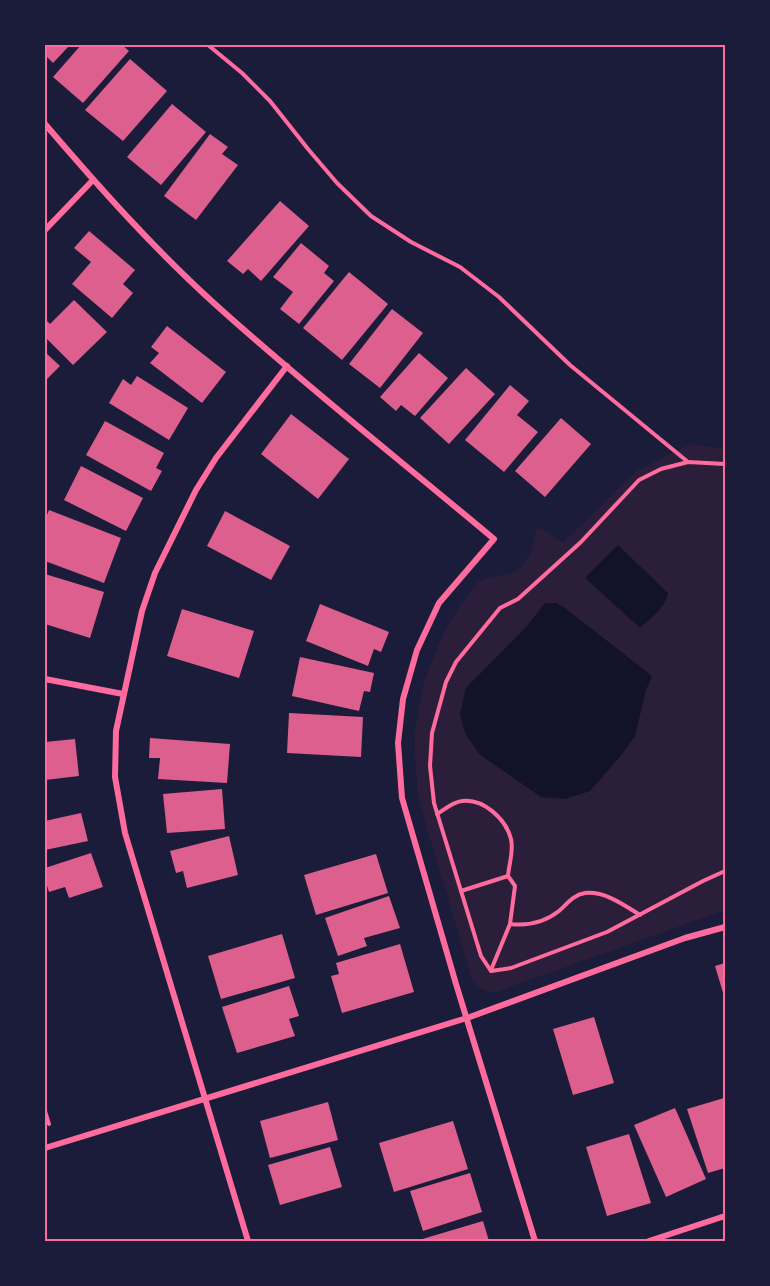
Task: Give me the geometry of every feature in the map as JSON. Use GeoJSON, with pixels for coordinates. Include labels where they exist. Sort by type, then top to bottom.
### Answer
{"type":"FeatureCollection","features":[{"type":"Feature","properties":{"kind":"street"},"geometry":{"type":"LineString","coordinates":[[45,124],[93,180],[158,249],[207,296],[494,539],[439,603],[417,650],[403,699],[398,743],[402,798],[535,1241]]}},
{"type":"Feature","properties":{"kind":"street"},"geometry":{"type":"LineString","coordinates":[[45,230],[93,180]]}},
{"type":"Feature","properties":{"kind":"street"},"geometry":{"type":"LineString","coordinates":[[249,1241],[125,833],[115,777],[116,731],[142,611],[155,573],[173,533],[216,458],[287,366]]}},
{"type":"Feature","properties":{"kind":"street"},"geometry":{"type":"LineString","coordinates":[[45,679],[123,694]]}},
{"type":"Feature","properties":{"kind":"street"},"geometry":{"type":"LineString","coordinates":[[45,1148],[467,1018],[685,938],[725,927]]}},
{"type":"Feature","properties":{"kind":"street"},"geometry":{"type":"LineString","coordinates":[[649,1241],[725,1216]]}},
{"type":"Feature","properties":{"kind":"path"},"geometry":{"type":"LineString","coordinates":[[208,45],[242,73],[270,101],[337,183],[371,216],[411,242],[460,267],[499,297],[570,365],[688,462]]}},
{"type":"Feature","properties":{"kind":"path"},"geometry":{"type":"LineString","coordinates":[[491,971],[481,956],[434,803],[430,766],[432,732],[446,682],[456,662],[500,608],[518,599],[581,542],[639,480],[661,469],[688,462],[725,464]]}},
{"type":"Feature","properties":{"kind":"path"},"geometry":{"type":"LineString","coordinates":[[437,814],[461,801],[476,802],[494,812],[510,837],[512,854],[508,876],[515,886],[510,924],[491,971]]}},
{"type":"Feature","properties":{"kind":"path"},"geometry":{"type":"LineString","coordinates":[[491,971],[511,968],[607,932],[725,871]]}},
{"type":"Feature","properties":{"kind":"path"},"geometry":{"type":"LineString","coordinates":[[461,891],[508,876]]}},
{"type":"Feature","properties":{"kind":"path"},"geometry":{"type":"LineString","coordinates":[[510,924],[518,925],[546,920],[570,900],[586,893],[596,893],[609,898],[640,915]]}},
{"type":"Feature","properties":{"kind":"path"},"geometry":{"type":"LineString","coordinates":[[45,1111],[49,1124]]}},
{"type":"Feature","properties":{"kind":"shaded area"},"geometry":{"type":"Polygon","coordinates":[[[691,444],[725,449],[725,910],[496,992],[485,991],[472,980],[418,797],[414,737],[424,681],[444,632],[461,604],[478,582],[518,570],[531,553],[536,530],[540,528],[563,543],[636,471],[691,444]]]}},
{"type":"Feature","properties":{"kind":"shaded area"},"geometry":{"type":"Polygon","coordinates":[[[618,545],[668,593],[661,608],[640,628],[585,578],[618,545]]]}},
{"type":"Feature","properties":{"kind":"shaded area"},"geometry":{"type":"Polygon","coordinates":[[[545,603],[556,603],[565,608],[652,676],[646,690],[635,736],[590,791],[565,799],[541,797],[479,754],[465,733],[460,714],[466,688],[526,627],[545,603]]]}},
{"type":"Feature","properties":{"kind":"building"},"geometry":{"type":"Polygon","coordinates":[[[45,45],[70,45],[53,63],[45,55],[45,45]]]}},
{"type":"Feature","properties":{"kind":"building"},"geometry":{"type":"Polygon","coordinates":[[[81,45],[122,45],[129,51],[83,103],[53,77],[81,45]]]}},
{"type":"Feature","properties":{"kind":"building"},"geometry":{"type":"Polygon","coordinates":[[[130,59],[167,91],[123,141],[85,110],[130,59]]]}},
{"type":"Feature","properties":{"kind":"building"},"geometry":{"type":"Polygon","coordinates":[[[172,104],[206,132],[161,185],[127,157],[172,104]]]}},
{"type":"Feature","properties":{"kind":"building"},"geometry":{"type":"Polygon","coordinates":[[[210,134],[228,147],[222,154],[238,165],[196,220],[164,196],[210,134]]]}},
{"type":"Feature","properties":{"kind":"building"},"geometry":{"type":"Polygon","coordinates":[[[280,201],[309,226],[261,281],[248,269],[243,274],[227,261],[280,201]]]}},
{"type":"Feature","properties":{"kind":"building"},"geometry":{"type":"Polygon","coordinates":[[[89,231],[135,270],[123,284],[133,293],[112,318],[72,284],[91,262],[74,248],[89,231]]]}},
{"type":"Feature","properties":{"kind":"building"},"geometry":{"type":"Polygon","coordinates":[[[301,243],[329,266],[324,273],[334,281],[299,324],[280,309],[293,292],[273,277],[301,243]]]}},
{"type":"Feature","properties":{"kind":"building"},"geometry":{"type":"Polygon","coordinates":[[[349,272],[388,304],[342,360],[303,328],[349,272]]]}},
{"type":"Feature","properties":{"kind":"building"},"geometry":{"type":"Polygon","coordinates":[[[74,300],[107,332],[73,365],[45,337],[45,319],[50,324],[74,300]]]}},
{"type":"Feature","properties":{"kind":"building"},"geometry":{"type":"Polygon","coordinates":[[[392,309],[423,333],[380,388],[349,364],[392,309]]]}},
{"type":"Feature","properties":{"kind":"building"},"geometry":{"type":"Polygon","coordinates":[[[167,326],[226,372],[202,403],[150,363],[159,353],[151,347],[167,326]]]}},
{"type":"Feature","properties":{"kind":"building"},"geometry":{"type":"Polygon","coordinates":[[[45,352],[60,366],[45,381],[45,352]]]}},
{"type":"Feature","properties":{"kind":"building"},"geometry":{"type":"Polygon","coordinates":[[[419,353],[448,378],[415,416],[401,405],[396,411],[380,397],[419,353]]]}},
{"type":"Feature","properties":{"kind":"building"},"geometry":{"type":"Polygon","coordinates":[[[466,368],[495,394],[449,444],[420,418],[466,368]]]}},
{"type":"Feature","properties":{"kind":"building"},"geometry":{"type":"Polygon","coordinates":[[[137,376],[188,408],[169,440],[109,403],[123,379],[131,385],[137,376]]]}},
{"type":"Feature","properties":{"kind":"building"},"geometry":{"type":"Polygon","coordinates":[[[510,385],[529,401],[517,415],[538,432],[504,472],[465,440],[510,385]]]}},
{"type":"Feature","properties":{"kind":"building"},"geometry":{"type":"Polygon","coordinates":[[[291,414],[349,459],[318,499],[261,454],[291,414]]]}},
{"type":"Feature","properties":{"kind":"building"},"geometry":{"type":"Polygon","coordinates":[[[561,418],[591,444],[545,497],[515,471],[561,418]]]}},
{"type":"Feature","properties":{"kind":"building"},"geometry":{"type":"Polygon","coordinates":[[[105,421],[164,453],[156,468],[162,471],[151,491],[86,455],[105,421]]]}},
{"type":"Feature","properties":{"kind":"building"},"geometry":{"type":"Polygon","coordinates":[[[81,466],[143,498],[126,531],[64,500],[81,466]]]}},
{"type":"Feature","properties":{"kind":"building"},"geometry":{"type":"Polygon","coordinates":[[[49,510],[121,538],[104,583],[45,561],[45,520],[49,510]]]}},
{"type":"Feature","properties":{"kind":"building"},"geometry":{"type":"Polygon","coordinates":[[[225,511],[290,546],[271,580],[207,546],[225,511]]]}},
{"type":"Feature","properties":{"kind":"building"},"geometry":{"type":"Polygon","coordinates":[[[45,574],[104,592],[90,638],[45,624],[45,574]]]}},
{"type":"Feature","properties":{"kind":"building"},"geometry":{"type":"Polygon","coordinates":[[[320,604],[389,632],[381,652],[374,649],[368,666],[306,641],[320,604]]]}},
{"type":"Feature","properties":{"kind":"building"},"geometry":{"type":"Polygon","coordinates":[[[182,609],[254,631],[239,678],[167,656],[182,609]]]}},
{"type":"Feature","properties":{"kind":"building"},"geometry":{"type":"Polygon","coordinates":[[[300,657],[374,673],[370,692],[364,691],[359,711],[292,696],[300,657]]]}},
{"type":"Feature","properties":{"kind":"building"},"geometry":{"type":"Polygon","coordinates":[[[289,713],[363,717],[361,757],[287,753],[289,713]]]}},
{"type":"Feature","properties":{"kind":"building"},"geometry":{"type":"Polygon","coordinates":[[[150,738],[230,744],[227,783],[158,779],[160,758],[149,758],[150,738]]]}},
{"type":"Feature","properties":{"kind":"building"},"geometry":{"type":"Polygon","coordinates":[[[75,739],[79,776],[45,780],[45,742],[75,739]]]}},
{"type":"Feature","properties":{"kind":"building"},"geometry":{"type":"Polygon","coordinates":[[[222,789],[225,829],[167,833],[163,794],[222,789]]]}},
{"type":"Feature","properties":{"kind":"building"},"geometry":{"type":"Polygon","coordinates":[[[81,813],[88,841],[45,850],[45,821],[81,813]]]}},
{"type":"Feature","properties":{"kind":"building"},"geometry":{"type":"Polygon","coordinates":[[[229,836],[238,875],[187,888],[183,871],[176,873],[170,851],[229,836]]]}},
{"type":"Feature","properties":{"kind":"building"},"geometry":{"type":"Polygon","coordinates":[[[91,853],[103,887],[69,898],[65,887],[49,892],[45,879],[45,868],[91,853]]]}},
{"type":"Feature","properties":{"kind":"building"},"geometry":{"type":"Polygon","coordinates":[[[376,854],[388,893],[316,915],[304,875],[376,854]]]}},
{"type":"Feature","properties":{"kind":"building"},"geometry":{"type":"Polygon","coordinates":[[[389,896],[400,928],[364,938],[367,946],[338,956],[325,918],[389,896]]]}},
{"type":"Feature","properties":{"kind":"building"},"geometry":{"type":"Polygon","coordinates":[[[282,934],[295,978],[221,999],[208,956],[282,934]]]}},
{"type":"Feature","properties":{"kind":"building"},"geometry":{"type":"Polygon","coordinates":[[[400,944],[414,992],[342,1013],[331,976],[339,974],[336,963],[400,944]]]}},
{"type":"Feature","properties":{"kind":"building"},"geometry":{"type":"Polygon","coordinates":[[[725,963],[725,996],[724,996],[715,966],[725,963]]]}},
{"type":"Feature","properties":{"kind":"building"},"geometry":{"type":"Polygon","coordinates":[[[289,986],[299,1016],[289,1019],[295,1036],[237,1053],[222,1007],[289,986]]]}},
{"type":"Feature","properties":{"kind":"building"},"geometry":{"type":"Polygon","coordinates":[[[594,1017],[614,1083],[573,1095],[553,1029],[594,1017]]]}},
{"type":"Feature","properties":{"kind":"building"},"geometry":{"type":"Polygon","coordinates":[[[724,1098],[725,1168],[708,1173],[687,1109],[724,1098]]]}},
{"type":"Feature","properties":{"kind":"building"},"geometry":{"type":"Polygon","coordinates":[[[328,1102],[338,1140],[270,1158],[260,1121],[328,1102]]]}},
{"type":"Feature","properties":{"kind":"building"},"geometry":{"type":"Polygon","coordinates":[[[675,1108],[706,1179],[666,1197],[634,1125],[675,1108]]]}},
{"type":"Feature","properties":{"kind":"building"},"geometry":{"type":"Polygon","coordinates":[[[453,1121],[468,1169],[394,1192],[379,1143],[453,1121]]]}},
{"type":"Feature","properties":{"kind":"building"},"geometry":{"type":"Polygon","coordinates":[[[629,1134],[651,1203],[607,1216],[586,1147],[629,1134]]]}},
{"type":"Feature","properties":{"kind":"building"},"geometry":{"type":"Polygon","coordinates":[[[330,1147],[342,1187],[280,1205],[268,1165],[330,1147]]]}},
{"type":"Feature","properties":{"kind":"building"},"geometry":{"type":"Polygon","coordinates":[[[470,1173],[482,1212],[423,1231],[410,1191],[470,1173]]]}},
{"type":"Feature","properties":{"kind":"building"},"geometry":{"type":"Polygon","coordinates":[[[483,1221],[489,1241],[419,1241],[419,1240],[483,1221]]]}}]}
